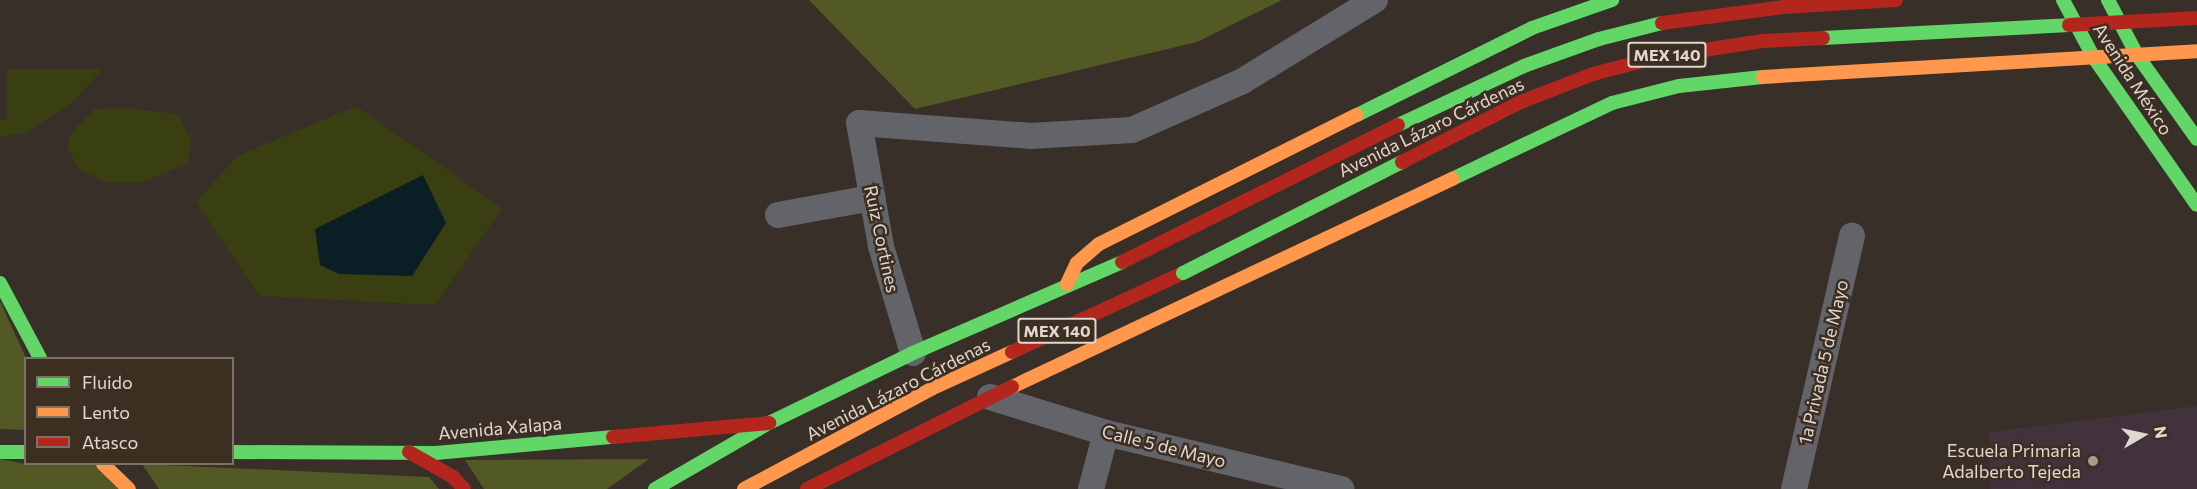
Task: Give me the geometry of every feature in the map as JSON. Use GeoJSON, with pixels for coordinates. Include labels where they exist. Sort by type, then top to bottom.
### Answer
{"type":"FeatureCollection","features":[{"type":"Feature","properties":{"kind":"main road"},"geometry":{"type":"LineString","coordinates":[[1067,284],[1077,263],[1099,244],[1532,28],[1612,0]]}},
{"type":"Feature","properties":{"kind":"main road","name":"Avenida Lázaro Cárdenas"},"geometry":{"type":"LineString","coordinates":[[655,489],[769,423],[913,352],[1169,241],[1447,100],[1524,66],[1599,39],[1678,19],[1783,7],[1896,0]]}},
{"type":"Feature","properties":{"kind":"main road","name":"Avenida México"},"geometry":{"type":"LineString","coordinates":[[2063,0],[2094,58],[2197,205]]}},
{"type":"Feature","properties":{"kind":"main road","name":"Avenida México"},"geometry":{"type":"LineString","coordinates":[[2108,0],[2137,55],[2197,139]]}},
{"type":"Feature","properties":{"kind":"main road","name":"Avenida Lázaro Cárdenas"},"geometry":{"type":"LineString","coordinates":[[744,489],[931,389],[1183,273],[1521,102],[1593,74],[1658,57],[1763,41],[2197,18]]}},
{"type":"Feature","properties":{"kind":"main road"},"geometry":{"type":"LineString","coordinates":[[807,489],[990,397],[1612,103],[1679,86],[1738,79],[2197,51]]}},
{"type":"Feature","properties":{"kind":"main road"},"geometry":{"type":"LineString","coordinates":[[0,283],[39,357]]}},
{"type":"Feature","properties":{"kind":"main road","name":"Avenida Xalapa"},"geometry":{"type":"LineString","coordinates":[[234,452],[436,453],[769,423]]}},
{"type":"Feature","properties":{"kind":"main road"},"geometry":{"type":"LineString","coordinates":[[0,452],[24,452]]}},
{"type":"Feature","properties":{"kind":"main road"},"geometry":{"type":"LineString","coordinates":[[409,452],[453,477],[464,489]]}},
{"type":"Feature","properties":{"kind":"main road"},"geometry":{"type":"LineString","coordinates":[[104,465],[129,489]]}},
{"type":"Feature","properties":{"kind":"street","name":"Ruiz Cortines"},"geometry":{"type":"LineString","coordinates":[[913,352],[884,258],[860,123],[1030,136],[1132,130],[1242,82],[1375,0]]}},
{"type":"Feature","properties":{"kind":"street"},"geometry":{"type":"LineString","coordinates":[[778,215],[872,198]]}},
{"type":"Feature","properties":{"kind":"street","name":"1a Privada 5 de Mayo"},"geometry":{"type":"LineString","coordinates":[[1794,489],[1852,236]]}},
{"type":"Feature","properties":{"kind":"street","name":"Calle 5 de Mayo"},"geometry":{"type":"LineString","coordinates":[[990,397],[1106,433],[1341,489]]}},
{"type":"Feature","properties":{"kind":"street"},"geometry":{"type":"LineString","coordinates":[[1091,489],[1106,433]]}},
{"type":"Feature","properties":{"kind":"shaded area","name":"Escuela Primaria Adalberto Tejeda"},"geometry":{"type":"Polygon","coordinates":[[[2197,406],[2197,489],[1990,489],[1989,432],[2197,406]]]}},
{"type":"Feature","properties":{"kind":"green space"},"geometry":{"type":"Polygon","coordinates":[[[809,0],[1282,0],[1197,42],[915,109],[809,0]]]}},
{"type":"Feature","properties":{"kind":"green space"},"geometry":{"type":"Polygon","coordinates":[[[7,69],[103,69],[72,103],[25,133],[0,137],[0,120],[7,120],[7,69]]]}},
{"type":"Feature","properties":{"kind":"green space"},"geometry":{"type":"Polygon","coordinates":[[[356,106],[502,208],[436,305],[259,296],[196,202],[237,156],[356,106]]]}},
{"type":"Feature","properties":{"kind":"green space"},"geometry":{"type":"Polygon","coordinates":[[[129,108],[178,114],[191,141],[188,164],[140,183],[107,182],[79,170],[67,146],[73,131],[95,109],[129,108]]]}},
{"type":"Feature","properties":{"kind":"green space"},"geometry":{"type":"Polygon","coordinates":[[[0,301],[26,357],[24,430],[0,429],[0,301]]]}},
{"type":"Feature","properties":{"kind":"green space"},"geometry":{"type":"Polygon","coordinates":[[[0,459],[24,465],[96,465],[122,489],[0,489],[0,459]]]}},
{"type":"Feature","properties":{"kind":"green space"},"geometry":{"type":"Polygon","coordinates":[[[649,459],[607,489],[484,489],[465,460],[649,459]]]}},
{"type":"Feature","properties":{"kind":"green space"},"geometry":{"type":"Polygon","coordinates":[[[143,465],[429,477],[439,489],[159,489],[143,465]]]}},
{"type":"Feature","properties":{"kind":"water"},"geometry":{"type":"Polygon","coordinates":[[[423,175],[446,223],[412,276],[339,274],[320,265],[315,229],[423,175]]]}},
{"type":"Feature","properties":{"kind":"traffic: fast"},"geometry":{"type":"LineString","coordinates":[[1357,115],[1532,28],[1612,0]]}},
{"type":"Feature","properties":{"kind":"traffic: fast"},"geometry":{"type":"LineString","coordinates":[[2063,0],[2094,58],[2197,205]]}},
{"type":"Feature","properties":{"kind":"traffic: fast"},"geometry":{"type":"LineString","coordinates":[[2108,0],[2137,55],[2197,139]]}},
{"type":"Feature","properties":{"kind":"traffic: fast"},"geometry":{"type":"LineString","coordinates":[[1398,125],[1524,66],[1599,39],[1662,23]]}},
{"type":"Feature","properties":{"kind":"traffic: fast"},"geometry":{"type":"LineString","coordinates":[[1823,38],[2069,25]]}},
{"type":"Feature","properties":{"kind":"traffic: fast"},"geometry":{"type":"LineString","coordinates":[[1452,179],[1612,103],[1679,86],[1763,77]]}},
{"type":"Feature","properties":{"kind":"traffic: fast"},"geometry":{"type":"LineString","coordinates":[[1183,273],[1402,162]]}},
{"type":"Feature","properties":{"kind":"traffic: fast"},"geometry":{"type":"LineString","coordinates":[[655,489],[769,423],[913,353],[1122,262]]}},
{"type":"Feature","properties":{"kind":"traffic: fast"},"geometry":{"type":"LineString","coordinates":[[0,283],[39,357]]}},
{"type":"Feature","properties":{"kind":"traffic: fast"},"geometry":{"type":"LineString","coordinates":[[234,452],[436,453],[613,437]]}},
{"type":"Feature","properties":{"kind":"traffic: fast"},"geometry":{"type":"LineString","coordinates":[[0,452],[24,452]]}},
{"type":"Feature","properties":{"kind":"traffic: slow"},"geometry":{"type":"LineString","coordinates":[[1763,77],[2197,51]]}},
{"type":"Feature","properties":{"kind":"traffic: slow"},"geometry":{"type":"LineString","coordinates":[[1067,284],[1077,263],[1099,244],[1357,115]]}},
{"type":"Feature","properties":{"kind":"traffic: slow"},"geometry":{"type":"LineString","coordinates":[[1012,387],[1452,179]]}},
{"type":"Feature","properties":{"kind":"traffic: slow"},"geometry":{"type":"LineString","coordinates":[[744,489],[931,389],[1012,352]]}},
{"type":"Feature","properties":{"kind":"traffic: slow"},"geometry":{"type":"LineString","coordinates":[[104,465],[129,489]]}},
{"type":"Feature","properties":{"kind":"traffic: jam"},"geometry":{"type":"LineString","coordinates":[[1662,23],[1783,7],[1896,0]]}},
{"type":"Feature","properties":{"kind":"traffic: jam"},"geometry":{"type":"LineString","coordinates":[[2069,25],[2197,18]]}},
{"type":"Feature","properties":{"kind":"traffic: jam"},"geometry":{"type":"LineString","coordinates":[[1402,162],[1521,102],[1593,74],[1658,57],[1763,41],[1823,38]]}},
{"type":"Feature","properties":{"kind":"traffic: jam"},"geometry":{"type":"LineString","coordinates":[[1122,262],[1398,125]]}},
{"type":"Feature","properties":{"kind":"traffic: jam"},"geometry":{"type":"LineString","coordinates":[[1012,352],[1183,273]]}},
{"type":"Feature","properties":{"kind":"traffic: jam"},"geometry":{"type":"LineString","coordinates":[[807,489],[1012,387]]}},
{"type":"Feature","properties":{"kind":"traffic: jam"},"geometry":{"type":"LineString","coordinates":[[613,437],[769,423]]}},
{"type":"Feature","properties":{"kind":"traffic: jam"},"geometry":{"type":"LineString","coordinates":[[409,452],[453,477],[464,489]]}},
{"type":"Feature","properties":{"kind":"place","name":"Escuela Primaria Adalberto Tejeda"},"geometry":{"type":"Point","coordinates":[2093,461]}}]}
